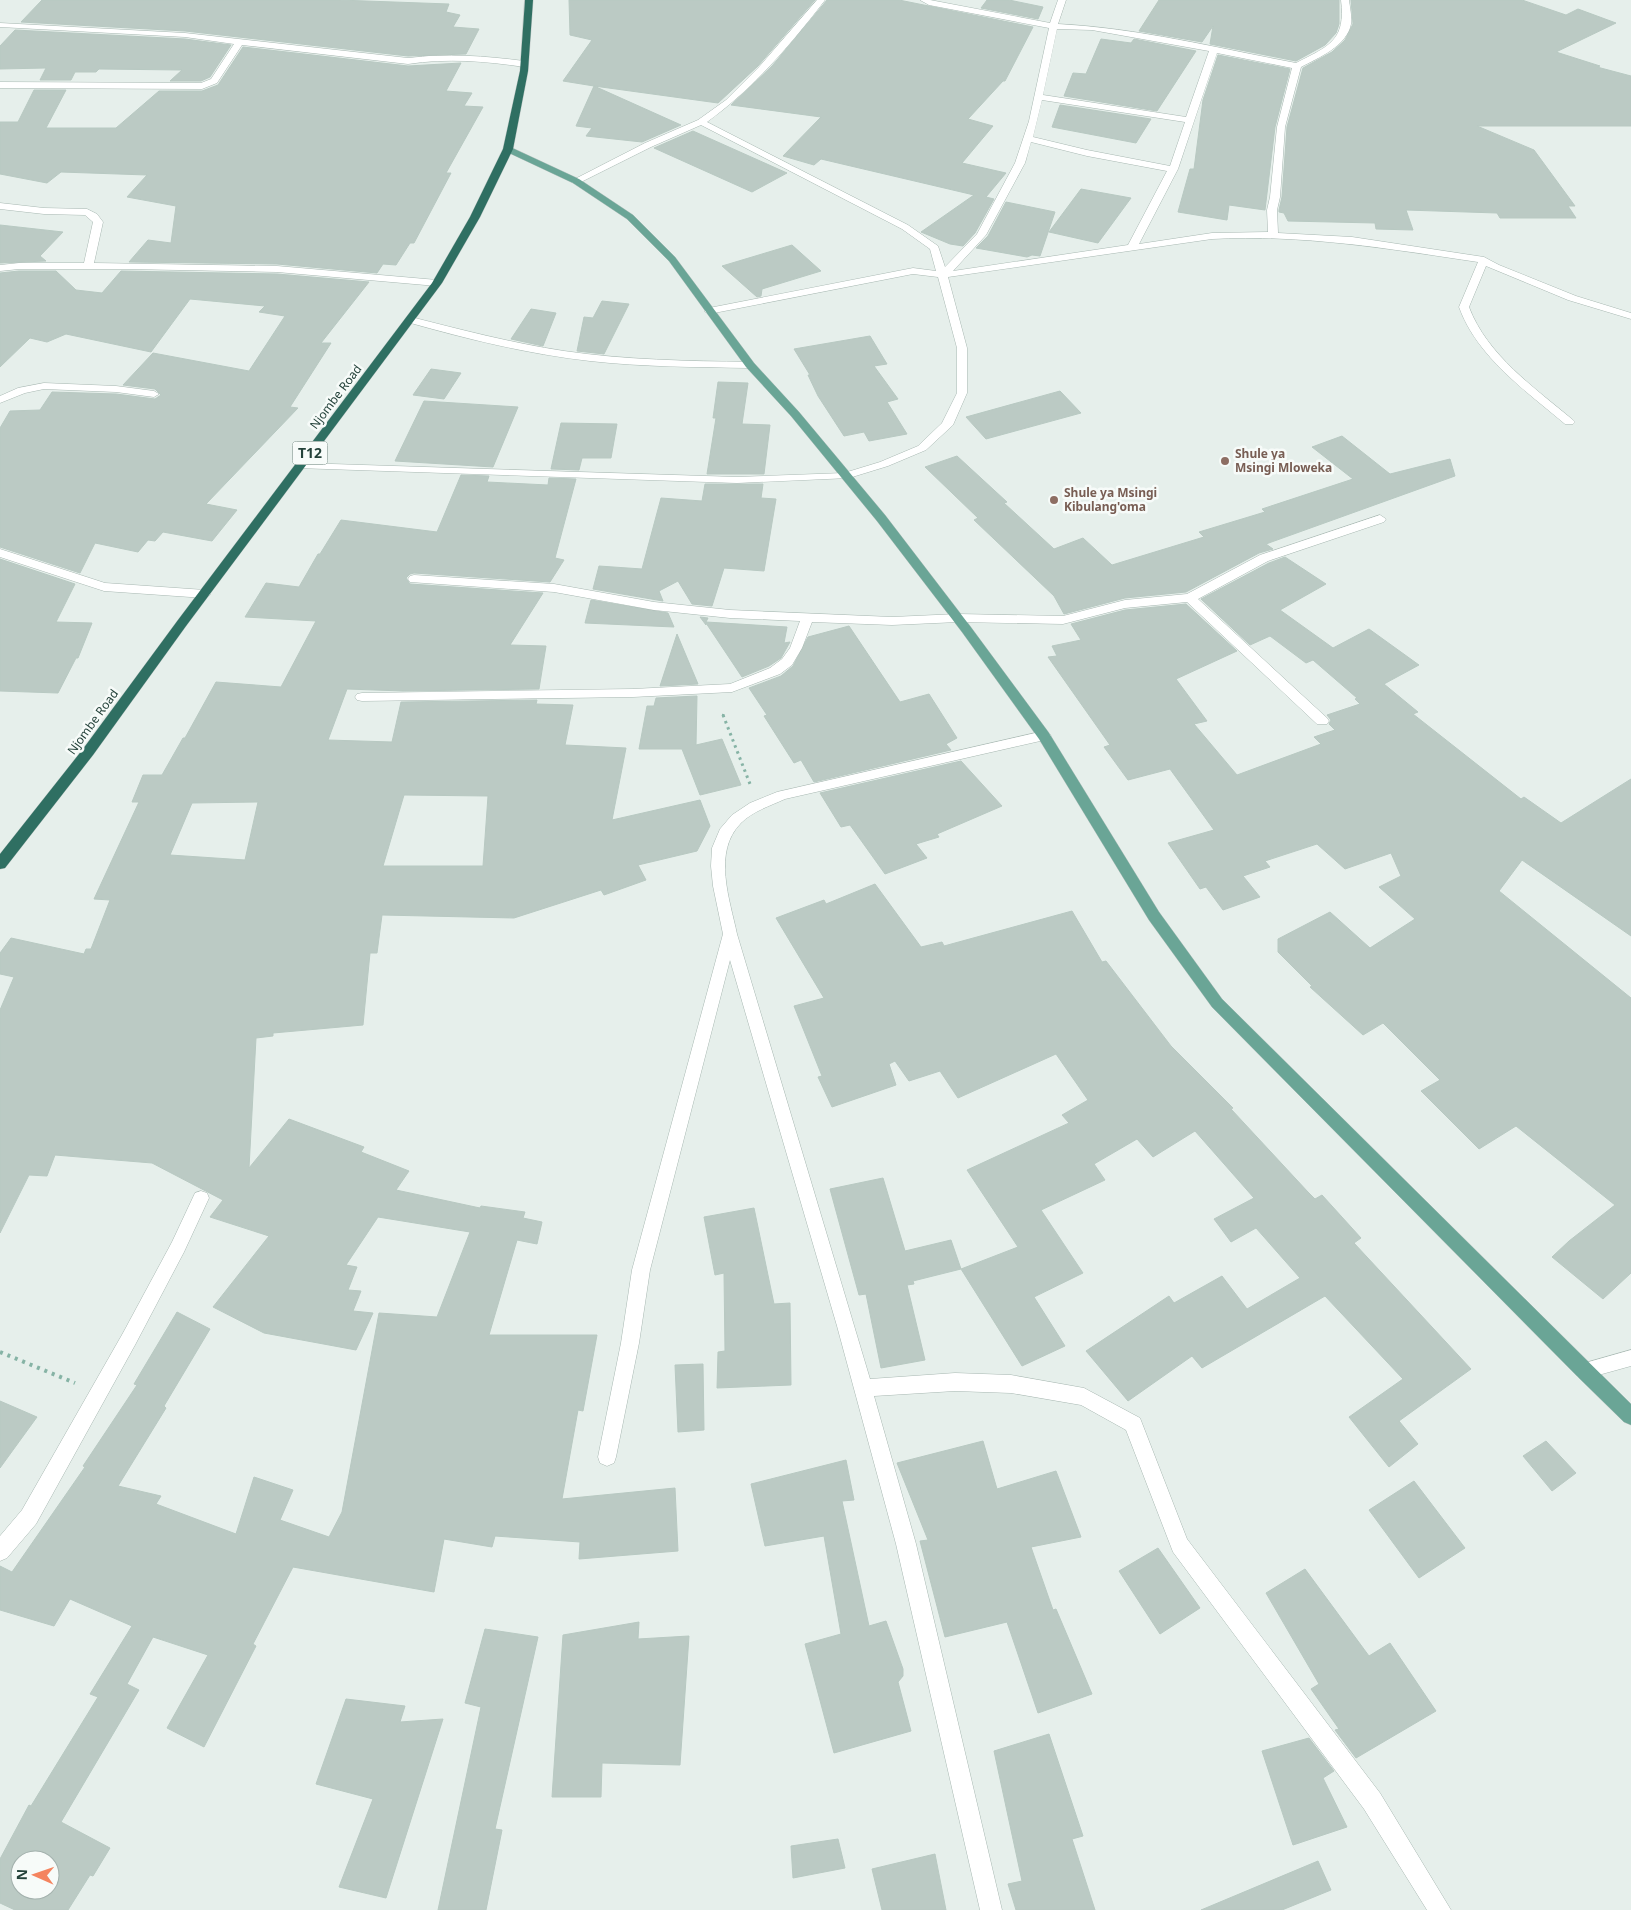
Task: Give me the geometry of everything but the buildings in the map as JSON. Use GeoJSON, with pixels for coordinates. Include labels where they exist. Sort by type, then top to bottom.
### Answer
{"type":"FeatureCollection","features":[{"type":"Feature","properties":{"kind":"highway","name":"Njombe Road"},"geometry":{"type":"LineString","coordinates":[[0,864],[88,752],[437,283],[475,217],[508,149],[524,64],[529,0]]}},
{"type":"Feature","properties":{"kind":"main road"},"geometry":{"type":"LineString","coordinates":[[508,149],[576,181],[630,217],[672,259],[750,365],[795,414],[881,518],[958,618],[1044,736],[1154,916],[1218,1003],[1631,1416]]}},
{"type":"Feature","properties":{"kind":"street"},"geometry":{"type":"LineString","coordinates":[[576,181],[648,145],[701,122],[729,102],[762,70],[821,0]]}},
{"type":"Feature","properties":{"kind":"street"},"geometry":{"type":"LineString","coordinates":[[924,0],[979,13],[1019,18],[1053,26],[1092,28],[1214,49],[1297,66]]}},
{"type":"Feature","properties":{"kind":"street"},"geometry":{"type":"LineString","coordinates":[[943,275],[981,235],[1020,162],[1038,96],[1053,26],[1062,0]]}},
{"type":"Feature","properties":{"kind":"street"},"geometry":{"type":"LineString","coordinates":[[1273,235],[1272,210],[1276,197],[1281,127],[1297,66],[1338,40],[1346,27],[1345,0]]}},
{"type":"Feature","properties":{"kind":"street"},"geometry":{"type":"LineString","coordinates":[[0,25],[185,35],[239,43],[408,61],[436,57],[477,58],[524,64]]}},
{"type":"Feature","properties":{"kind":"street"},"geometry":{"type":"LineString","coordinates":[[0,86],[202,86],[214,81],[239,43]]}},
{"type":"Feature","properties":{"kind":"street"},"geometry":{"type":"LineString","coordinates":[[1132,247],[1172,169],[1214,49]]}},
{"type":"Feature","properties":{"kind":"street"},"geometry":{"type":"LineString","coordinates":[[1038,96],[1190,120]]}},
{"type":"Feature","properties":{"kind":"street"},"geometry":{"type":"LineString","coordinates":[[301,466],[737,480],[845,476],[884,464],[922,448],[947,425],[962,392],[962,348],[935,248],[905,227],[701,122]]}},
{"type":"Feature","properties":{"kind":"street"},"geometry":{"type":"LineString","coordinates":[[1027,138],[1087,153],[1172,169]]}},
{"type":"Feature","properties":{"kind":"street"},"geometry":{"type":"LineString","coordinates":[[0,206],[44,211],[87,212],[94,216],[98,222],[88,266]]}},
{"type":"Feature","properties":{"kind":"street"},"geometry":{"type":"LineString","coordinates":[[709,310],[913,271],[943,275],[1212,236],[1273,235],[1352,240],[1484,260],[1495,267],[1572,298],[1631,316]]}},
{"type":"Feature","properties":{"kind":"street"},"geometry":{"type":"LineString","coordinates":[[1484,260],[1464,307],[1466,315],[1478,334],[1502,361],[1569,422]]}},
{"type":"Feature","properties":{"kind":"street"},"geometry":{"type":"LineString","coordinates":[[0,268],[19,266],[88,266],[277,269],[437,283]]}},
{"type":"Feature","properties":{"kind":"street"},"geometry":{"type":"LineString","coordinates":[[411,320],[477,338],[582,357],[750,365]]}},
{"type":"Feature","properties":{"kind":"street"},"geometry":{"type":"LineString","coordinates":[[0,400],[22,390],[44,386],[116,389],[154,394]]}},
{"type":"Feature","properties":{"kind":"street"},"geometry":{"type":"LineString","coordinates":[[414,579],[554,588],[654,606],[730,614],[892,621],[958,618],[1063,620],[1125,604],[1190,598],[1264,558],[1380,519]]}},
{"type":"Feature","properties":{"kind":"street"},"geometry":{"type":"LineString","coordinates":[[0,553],[104,587],[205,594]]}},
{"type":"Feature","properties":{"kind":"street"},"geometry":{"type":"LineString","coordinates":[[1190,598],[1322,721]]}},
{"type":"Feature","properties":{"kind":"street"},"geometry":{"type":"LineString","coordinates":[[362,697],[605,694],[732,688],[775,671],[787,662],[796,648],[807,618]]}},
{"type":"Feature","properties":{"kind":"street"},"geometry":{"type":"LineString","coordinates":[[991,1910],[906,1544],[863,1388],[730,934],[717,874],[718,850],[726,831],[739,815],[758,803],[782,795],[1044,736]]}},
{"type":"Feature","properties":{"kind":"street"},"geometry":{"type":"LineString","coordinates":[[607,1457],[630,1343],[641,1270],[730,934]]}},
{"type":"Feature","properties":{"kind":"street"},"geometry":{"type":"LineString","coordinates":[[0,1551],[29,1517],[129,1339],[178,1247],[201,1198]]}},
{"type":"Feature","properties":{"kind":"street"},"geometry":{"type":"LineString","coordinates":[[1584,1371],[1631,1358]]}},
{"type":"Feature","properties":{"kind":"street"},"geometry":{"type":"LineString","coordinates":[[863,1388],[955,1382],[1010,1384],[1084,1397],[1133,1424],[1180,1546],[1372,1801],[1440,1910]]}},
{"type":"Feature","properties":{"kind":"path"},"geometry":{"type":"LineString","coordinates":[[732,688],[726,696],[723,718],[758,803]]}},
{"type":"Feature","properties":{"kind":"path"},"geometry":{"type":"LineString","coordinates":[[0,1352],[98,1393]]}},
{"type":"Feature","properties":{"kind":"place","name":"Shule ya Msingi Mloweka"},"geometry":{"type":"Point","coordinates":[1225,461]}},
{"type":"Feature","properties":{"kind":"place","name":"Shule ya Msingi Kibulang'oma"},"geometry":{"type":"Point","coordinates":[1054,500]}}]}
